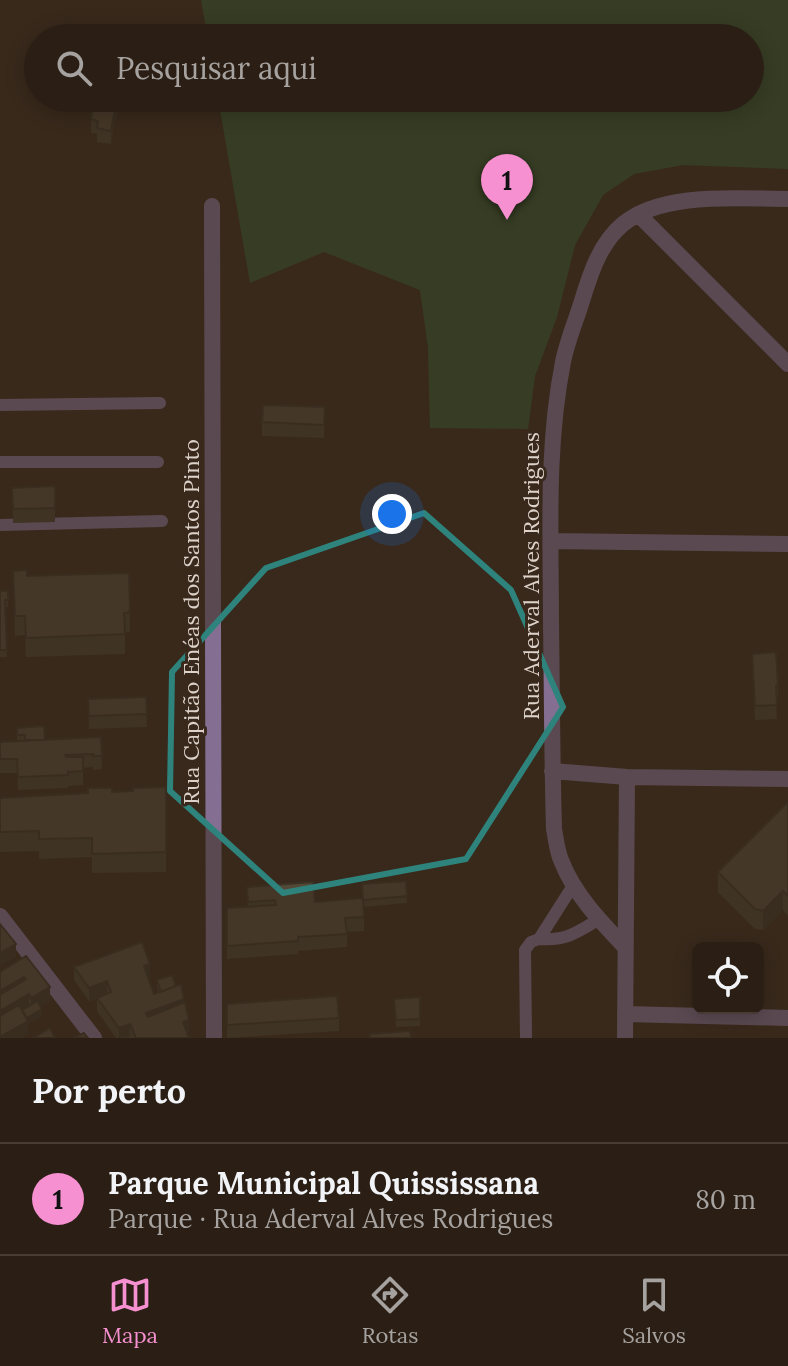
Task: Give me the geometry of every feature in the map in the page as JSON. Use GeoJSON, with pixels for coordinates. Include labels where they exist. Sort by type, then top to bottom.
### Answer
{"type":"FeatureCollection","features":[{"type":"Feature","properties":{"kind":"street","name":"Rua Aderval Alves Rodrigues"},"geometry":{"type":"LineString","coordinates":[[625,947],[598,920],[574,884],[561,859],[554,829],[550,474],[564,358],[597,258],[608,240],[638,214],[679,202],[788,199]]}},
{"type":"Feature","properties":{"kind":"street","name":"Rua Capitão Enéas dos Santos Pinto"},"geometry":{"type":"LineString","coordinates":[[212,206],[214,1038]]}},
{"type":"Feature","properties":{"kind":"street"},"geometry":{"type":"LineString","coordinates":[[638,214],[788,364]]}},
{"type":"Feature","properties":{"kind":"street"},"geometry":{"type":"LineString","coordinates":[[551,541],[788,544]]}},
{"type":"Feature","properties":{"kind":"street"},"geometry":{"type":"LineString","coordinates":[[552,771],[627,777],[788,779]]}},
{"type":"Feature","properties":{"kind":"street"},"geometry":{"type":"LineString","coordinates":[[625,1038],[627,777]]}},
{"type":"Feature","properties":{"kind":"street"},"geometry":{"type":"LineString","coordinates":[[0,916],[94,1038]]}},
{"type":"Feature","properties":{"kind":"street"},"geometry":{"type":"LineString","coordinates":[[625,1014],[788,1018]]}},
{"type":"Feature","properties":{"kind":"lane"},"geometry":{"type":"LineString","coordinates":[[0,405],[160,403]]}},
{"type":"Feature","properties":{"kind":"lane"},"geometry":{"type":"LineString","coordinates":[[0,462],[158,462]]}},
{"type":"Feature","properties":{"kind":"lane"},"geometry":{"type":"LineString","coordinates":[[0,525],[162,521]]}},
{"type":"Feature","properties":{"kind":"lane"},"geometry":{"type":"LineString","coordinates":[[539,939],[574,884]]}},
{"type":"Feature","properties":{"kind":"lane"},"geometry":{"type":"LineString","coordinates":[[526,1038],[525,950],[531,942],[567,938],[598,920]]}},
{"type":"Feature","properties":{"kind":"highlighted area"},"geometry":{"type":"Polygon","coordinates":[[[424,513],[511,590],[563,707],[466,859],[283,893],[170,791],[172,672],[266,568],[424,513]]]}},
{"type":"Feature","properties":{"kind":"green space"},"geometry":{"type":"Polygon","coordinates":[[[201,0],[788,0],[788,169],[683,165],[634,174],[603,195],[575,245],[557,317],[535,376],[528,429],[430,428],[428,347],[420,290],[324,252],[250,283],[220,112],[764,112],[764,24],[205,24],[201,0]]]}},
{"type":"Feature","properties":{"kind":"building"},"geometry":{"type":"Polygon","coordinates":[[[92,112],[114,112],[111,131],[97,128],[98,121],[91,119],[92,112]]]}},
{"type":"Feature","properties":{"kind":"building"},"geometry":{"type":"Polygon","coordinates":[[[263,405],[325,407],[324,425],[262,422],[263,405]]]}},
{"type":"Feature","properties":{"kind":"building"},"geometry":{"type":"Polygon","coordinates":[[[55,486],[55,508],[13,509],[12,488],[55,486]]]}},
{"type":"Feature","properties":{"kind":"building"},"geometry":{"type":"Polygon","coordinates":[[[27,570],[27,576],[129,573],[130,612],[124,613],[125,634],[26,638],[25,616],[15,616],[13,571],[27,570]]]}},
{"type":"Feature","properties":{"kind":"building"},"geometry":{"type":"Polygon","coordinates":[[[0,591],[8,591],[8,600],[5,600],[7,650],[0,650],[0,591]]]}},
{"type":"Feature","properties":{"kind":"building"},"geometry":{"type":"Polygon","coordinates":[[[776,652],[777,705],[755,706],[752,654],[776,652]]]}},
{"type":"Feature","properties":{"kind":"building"},"geometry":{"type":"Polygon","coordinates":[[[146,697],[147,714],[89,716],[88,699],[146,697]]]}},
{"type":"Feature","properties":{"kind":"building"},"geometry":{"type":"Polygon","coordinates":[[[44,726],[45,740],[25,740],[25,735],[17,735],[17,728],[44,726]]]}},
{"type":"Feature","properties":{"kind":"building"},"geometry":{"type":"Polygon","coordinates":[[[101,737],[102,756],[65,755],[83,757],[83,771],[68,772],[68,775],[18,777],[17,759],[0,759],[0,742],[101,737]]]}},
{"type":"Feature","properties":{"kind":"building"},"geometry":{"type":"Polygon","coordinates":[[[166,787],[166,852],[92,854],[92,838],[39,839],[39,831],[0,832],[0,798],[88,793],[88,788],[112,788],[112,792],[166,787]]]}},
{"type":"Feature","properties":{"kind":"building"},"geometry":{"type":"Polygon","coordinates":[[[788,802],[788,896],[783,891],[763,911],[755,909],[718,872],[788,802]]]}},
{"type":"Feature","properties":{"kind":"building"},"geometry":{"type":"Polygon","coordinates":[[[406,881],[407,896],[363,900],[362,884],[406,881]]]}},
{"type":"Feature","properties":{"kind":"building"},"geometry":{"type":"Polygon","coordinates":[[[313,882],[315,902],[363,898],[364,917],[345,918],[347,934],[227,946],[227,908],[276,905],[275,900],[248,902],[247,887],[313,882]]]}},
{"type":"Feature","properties":{"kind":"building"},"geometry":{"type":"Polygon","coordinates":[[[0,924],[16,944],[0,953],[0,924]]]}},
{"type":"Feature","properties":{"kind":"building"},"geometry":{"type":"Polygon","coordinates":[[[142,942],[150,964],[144,966],[154,994],[181,984],[184,999],[146,1013],[148,1017],[185,1002],[189,1020],[183,1022],[189,1038],[136,1038],[130,1024],[119,1028],[97,998],[111,992],[107,981],[89,988],[74,967],[142,942]]]}},
{"type":"Feature","properties":{"kind":"building"},"geometry":{"type":"Polygon","coordinates":[[[26,956],[50,987],[31,998],[29,994],[0,1011],[0,995],[26,979],[24,977],[0,991],[0,972],[26,956]]]}},
{"type":"Feature","properties":{"kind":"building"},"geometry":{"type":"Polygon","coordinates":[[[172,975],[176,986],[161,992],[157,980],[172,975]]]}},
{"type":"Feature","properties":{"kind":"building"},"geometry":{"type":"Polygon","coordinates":[[[337,996],[339,1018],[227,1025],[227,1004],[337,996]]]}},
{"type":"Feature","properties":{"kind":"building"},"geometry":{"type":"Polygon","coordinates":[[[420,997],[420,1019],[396,1020],[394,999],[420,997]]]}},
{"type":"Feature","properties":{"kind":"building"},"geometry":{"type":"Polygon","coordinates":[[[37,1001],[42,1009],[27,1018],[22,1010],[37,1001]]]}},
{"type":"Feature","properties":{"kind":"building"},"geometry":{"type":"Polygon","coordinates":[[[19,1005],[28,1021],[0,1037],[0,1016],[19,1005]]]}},
{"type":"Feature","properties":{"kind":"building"},"geometry":{"type":"Polygon","coordinates":[[[50,1028],[55,1038],[33,1038],[50,1028]]]}},
{"type":"Feature","properties":{"kind":"building"},"geometry":{"type":"Polygon","coordinates":[[[410,1031],[411,1038],[370,1038],[370,1034],[410,1031]]]}},
{"type":"Feature","properties":{"kind":"place","name":"Parque Municipal Quississana"},"geometry":{"type":"Point","coordinates":[507,220]}}]}
